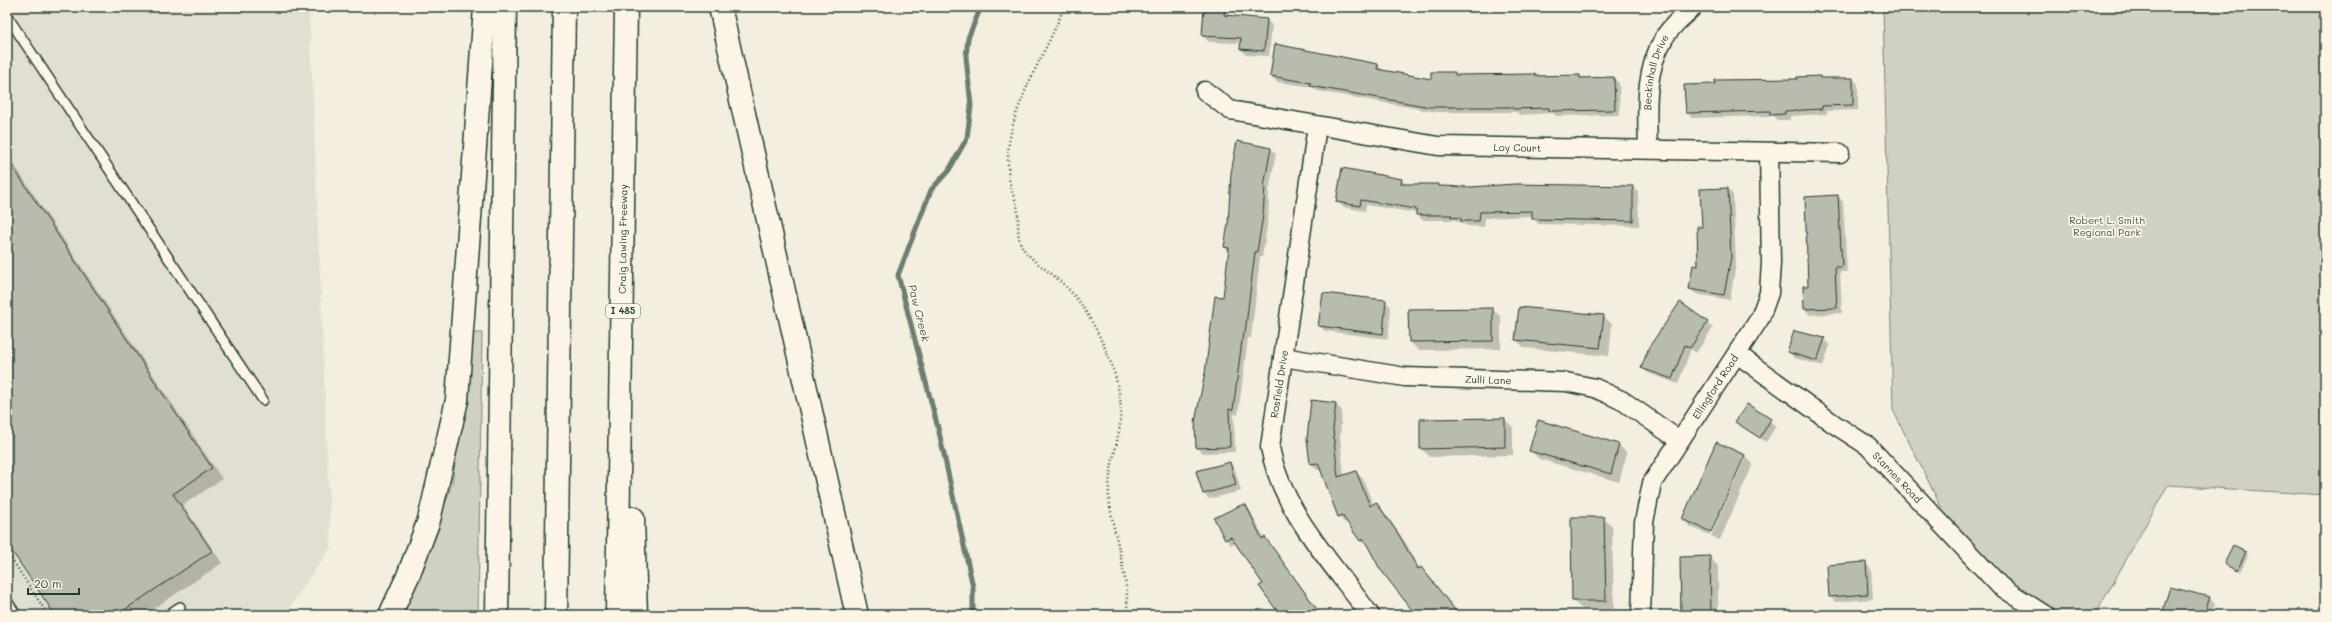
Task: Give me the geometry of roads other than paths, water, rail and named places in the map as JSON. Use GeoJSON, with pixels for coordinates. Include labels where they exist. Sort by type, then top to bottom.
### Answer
{"type":"FeatureCollection","features":[{"type":"Feature","properties":{"kind":"highway"},"geometry":{"type":"LineString","coordinates":[[390,615],[408,576],[429,520],[457,400],[485,7]]}},
{"type":"Feature","properties":{"kind":"highway"},"geometry":{"type":"LineString","coordinates":[[497,615],[505,7]]}},
{"type":"Feature","properties":{"kind":"highway"},"geometry":{"type":"LineString","coordinates":[[556,615],[564,7]]}},
{"type":"Feature","properties":{"kind":"highway","name":"Craig Lawing Freeway"},"geometry":{"type":"LineString","coordinates":[[617,615],[626,7]]}},
{"type":"Feature","properties":{"kind":"highway"},"geometry":{"type":"LineString","coordinates":[[720,7],[857,615]]}},
{"type":"Feature","properties":{"kind":"highway"},"geometry":{"type":"LineString","coordinates":[[623,277],[636,615]]}},
{"type":"Feature","properties":{"kind":"street","name":"Beckinhall Drive"},"geometry":{"type":"LineString","coordinates":[[1648,148],[1647,103],[1649,77],[1664,37],[1693,7]]}},
{"type":"Feature","properties":{"kind":"street","name":"Loy Court"},"geometry":{"type":"LineString","coordinates":[[1205,91],[1230,110],[1438,146],[1648,148],[1840,153]]}},
{"type":"Feature","properties":{"kind":"street","name":"Rosfield Drive"},"geometry":{"type":"LineString","coordinates":[[1317,126],[1271,428],[1270,447],[1273,466],[1292,510],[1370,615]]}},
{"type":"Feature","properties":{"kind":"street","name":"Ellingford Road"},"geometry":{"type":"LineString","coordinates":[[1641,615],[1644,522],[1646,501],[1652,483],[1760,318],[1769,293],[1771,263],[1769,152]]}},
{"type":"Feature","properties":{"kind":"street","name":"Starnes Road"},"geometry":{"type":"LineString","coordinates":[[1737,354],[1834,424],[1868,446],[2000,586],[2044,615]]}},
{"type":"Feature","properties":{"kind":"street","name":"Zulli Lane"},"geometry":{"type":"LineString","coordinates":[[1283,357],[1405,377],[1566,382],[1595,388],[1623,401],[1679,440]]}},
{"type":"Feature","properties":{"kind":"lane"},"geometry":{"type":"LineString","coordinates":[[7,16],[263,400]]}},
{"type":"Feature","properties":{"kind":"lane"},"geometry":{"type":"LineString","coordinates":[[7,601],[16,615]]}},
{"type":"Feature","properties":{"kind":"lane"},"geometry":{"type":"LineString","coordinates":[[168,615],[180,607]]}},
{"type":"Feature","properties":{"kind":"waterway","name":"Paw Creek"},"geometry":{"type":"LineString","coordinates":[[973,615],[973,587],[939,432],[898,275],[931,190],[949,170],[967,138],[971,106],[966,57],[968,38],[981,7]]}},
{"type":"Feature","properties":{"kind":"park label","name":"Robert L. Smith Regional Park"},"geometry":{"type":"Point","coordinates":[2107,226]}}]}
